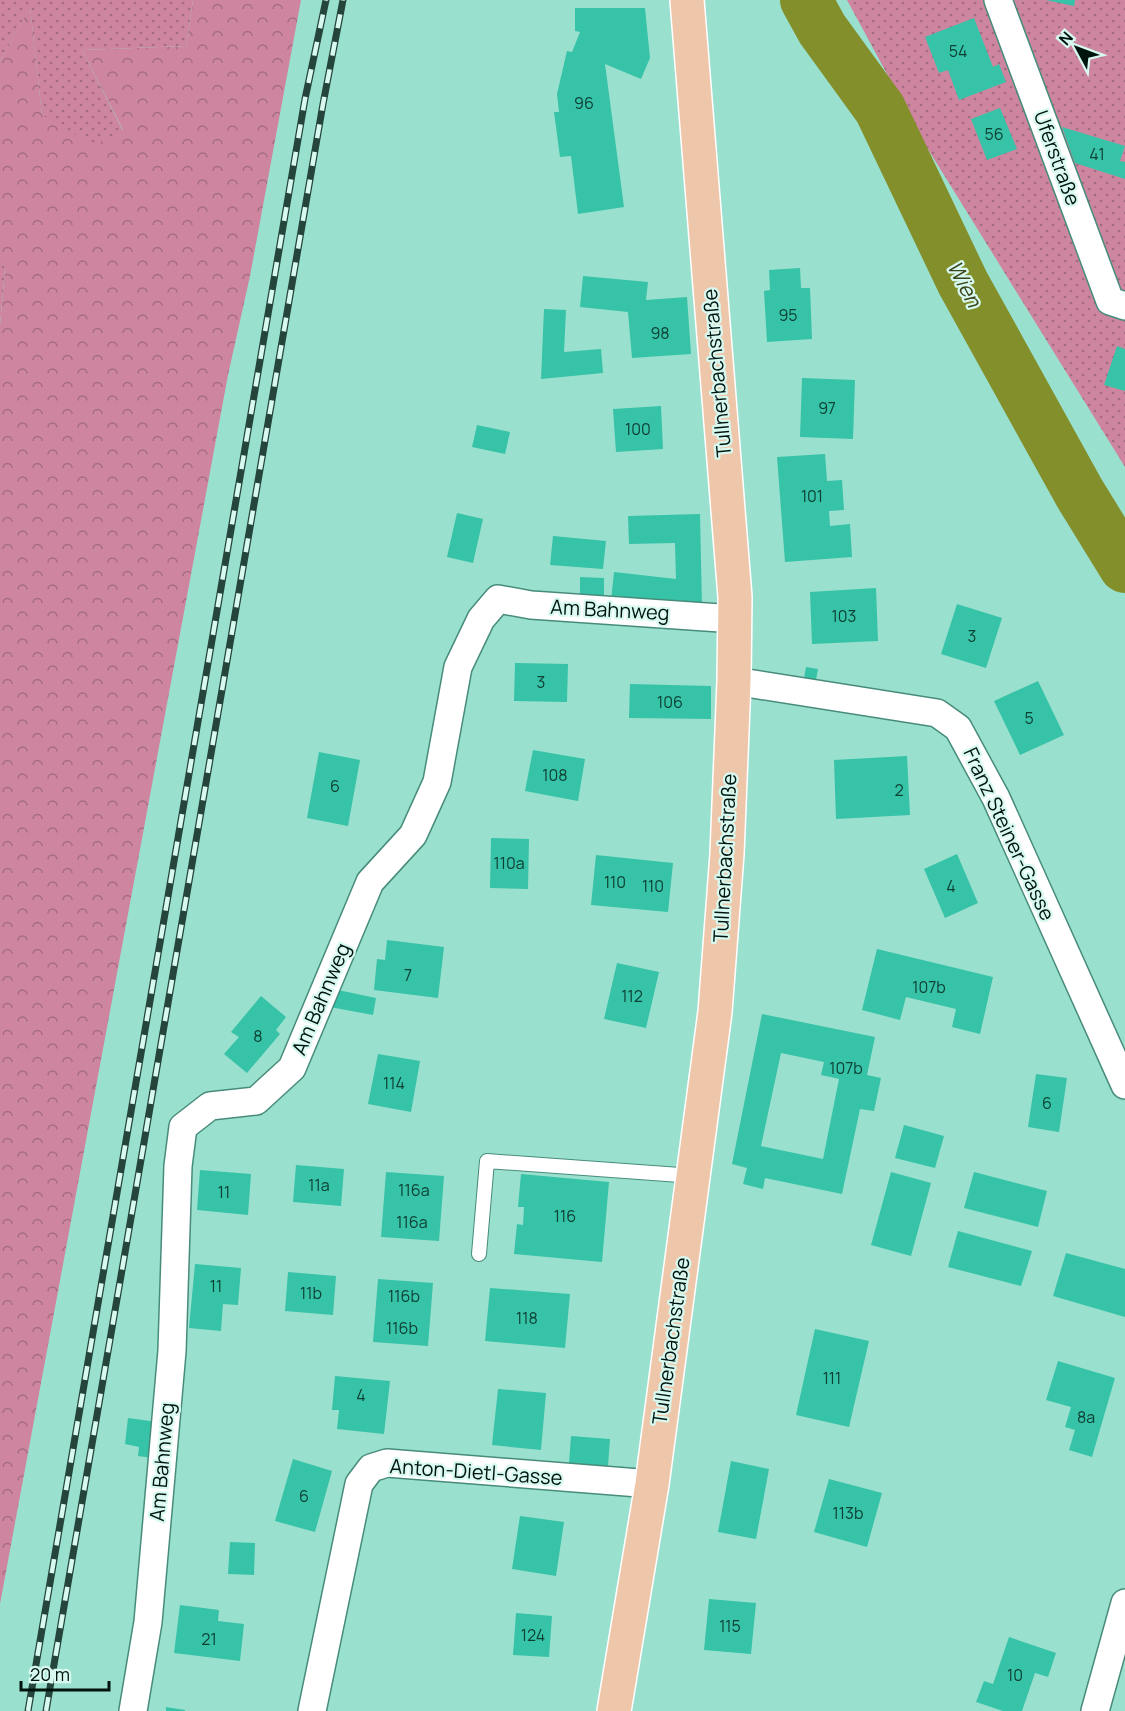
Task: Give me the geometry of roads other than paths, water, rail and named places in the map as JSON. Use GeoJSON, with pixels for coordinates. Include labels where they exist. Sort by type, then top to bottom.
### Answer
{"type":"FeatureCollection","features":[{"type":"Feature","properties":{"kind":"main road","name":"Tullnerbachstraße"},"geometry":{"type":"LineString","coordinates":[[614,1711],[652,1484],[694,1176],[715,1012],[725,892],[735,619],[687,0]]}},
{"type":"Feature","properties":{"kind":"street","name":"Uferstraße"},"geometry":{"type":"LineString","coordinates":[[998,0],[1110,301],[1125,306]]}},
{"type":"Feature","properties":{"kind":"street","name":"Am Bahnweg"},"geometry":{"type":"LineString","coordinates":[[133,1711],[148,1622],[172,1352],[178,1166],[183,1127],[210,1106],[256,1101],[292,1068],[370,882],[413,835],[437,782],[458,667],[481,620],[498,599],[531,605],[735,619]]}},
{"type":"Feature","properties":{"kind":"street","name":"Franz Steiner-Gasse"},"geometry":{"type":"LineString","coordinates":[[734,681],[937,713],[958,728],[996,798],[1125,1085]]}},
{"type":"Feature","properties":{"kind":"street","name":"Anton-Dietl-Gasse"},"geometry":{"type":"LineString","coordinates":[[312,1711],[359,1484],[371,1468],[387,1463],[652,1484]]}},
{"type":"Feature","properties":{"kind":"street"},"geometry":{"type":"LineString","coordinates":[[1095,1711],[1125,1603]]}},
{"type":"Feature","properties":{"kind":"lane"},"geometry":{"type":"LineString","coordinates":[[479,1254],[487,1161],[694,1176]]}},
{"type":"Feature","properties":{"kind":"waterway","name":"Wien"},"geometry":{"type":"LineString","coordinates":[[806,0],[822,29],[880,109],[963,283],[1080,494],[1125,567]]}},
{"type":"Feature","properties":{"kind":"railway"},"geometry":{"type":"LineString","coordinates":[[28,1711],[305,99],[326,0]]}},
{"type":"Feature","properties":{"kind":"railway"},"geometry":{"type":"LineString","coordinates":[[46,1711],[323,104],[343,0]]}}]}
